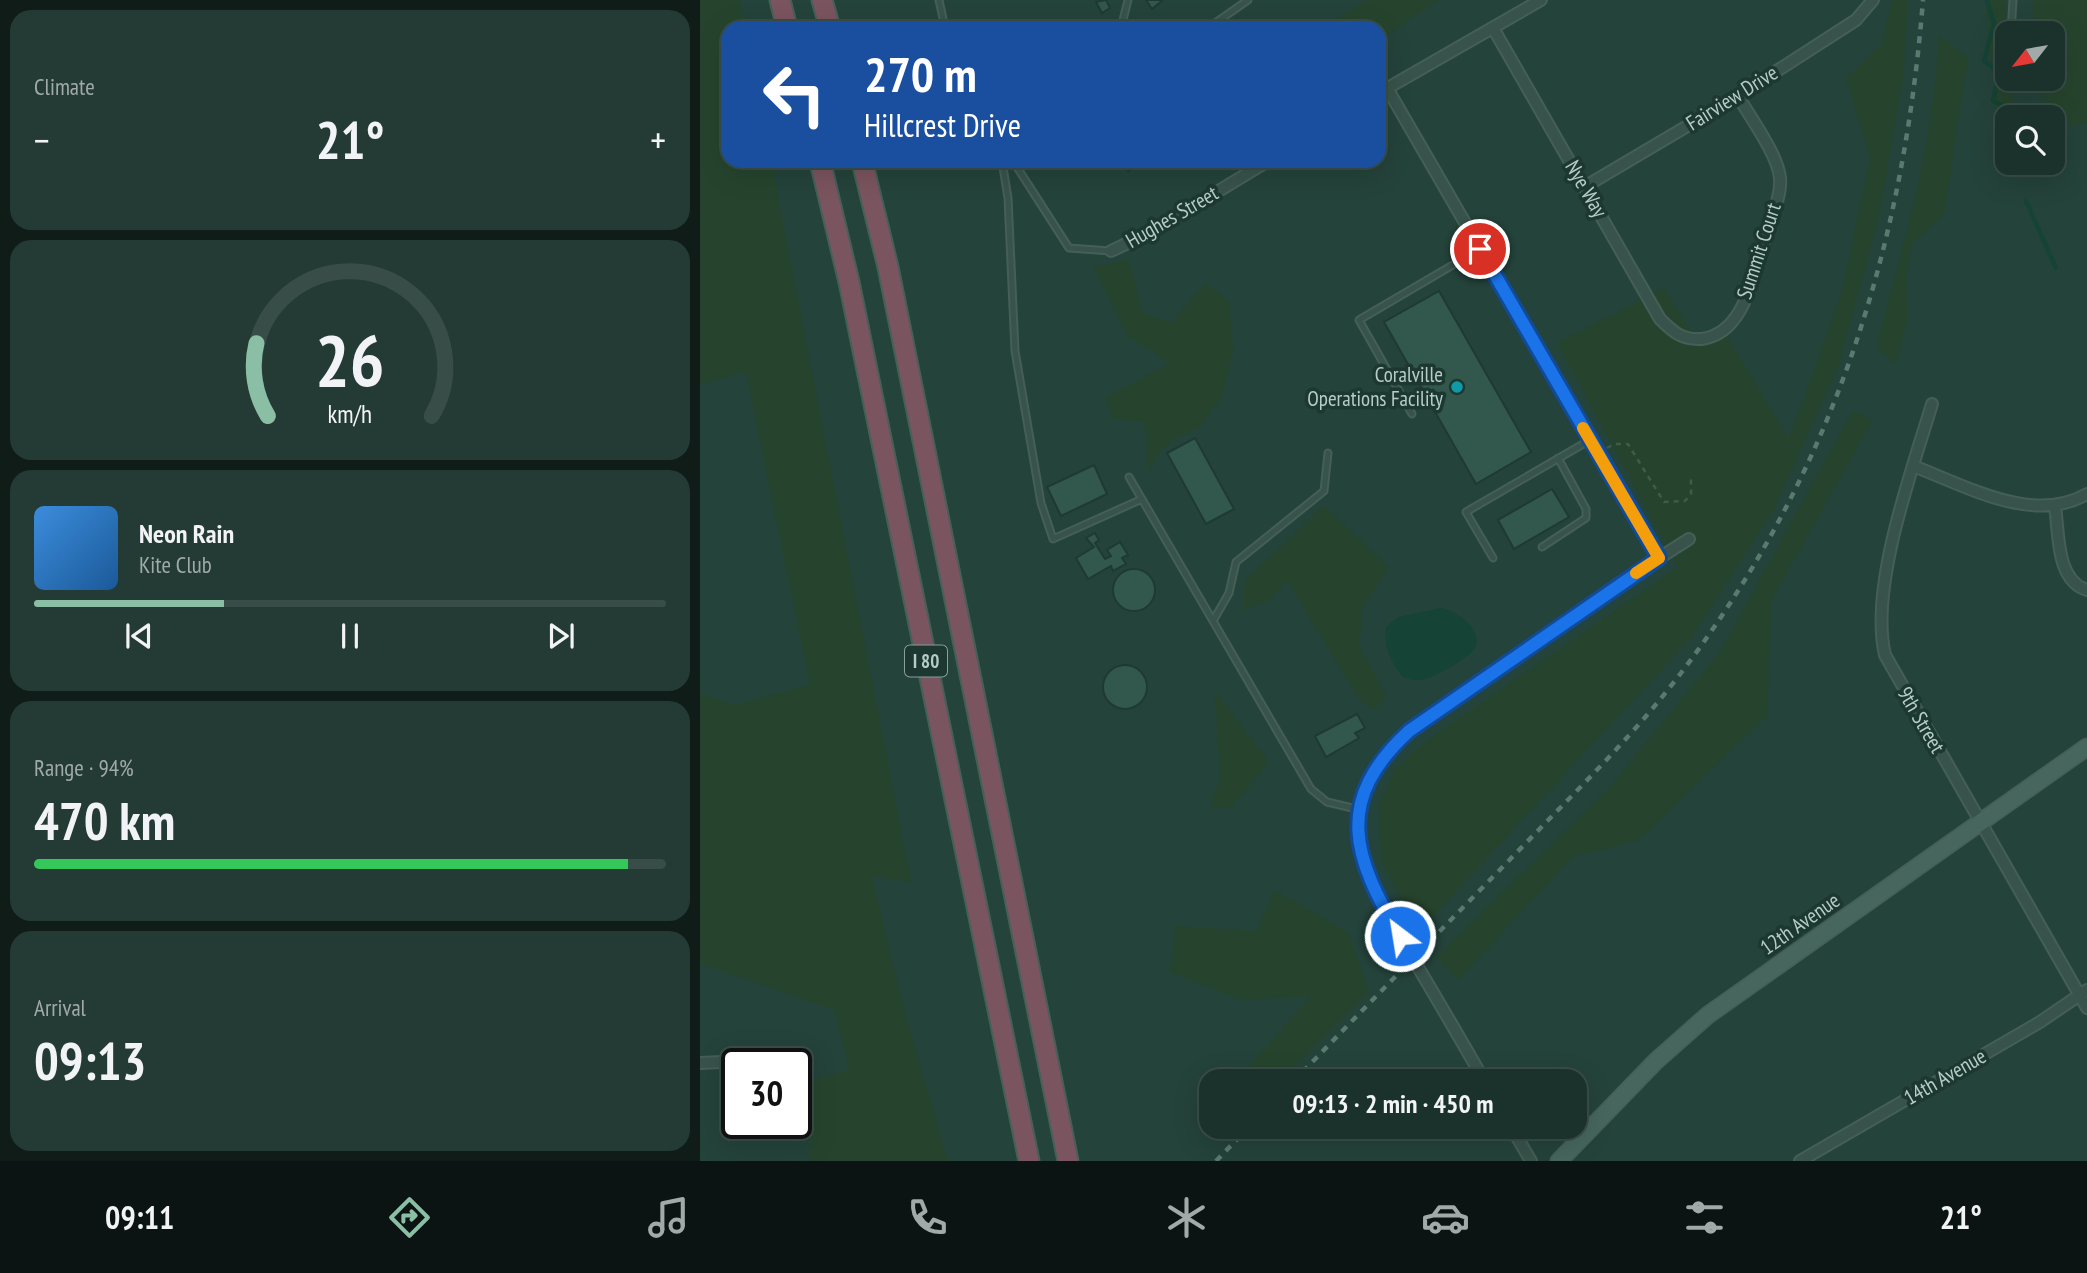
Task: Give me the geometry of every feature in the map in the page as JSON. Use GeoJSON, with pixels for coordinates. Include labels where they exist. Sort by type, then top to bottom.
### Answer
{"type":"FeatureCollection","features":[{"type":"Feature","properties":{"kind":"highway"},"geometry":{"type":"LineString","coordinates":[[780,0],[785,21]]}},
{"type":"Feature","properties":{"kind":"highway"},"geometry":{"type":"LineString","coordinates":[[822,0],[828,21]]}},
{"type":"Feature","properties":{"kind":"highway","name":"I 80"},"geometry":{"type":"LineString","coordinates":[[822,168],[849,282],[1029,1161]]}},
{"type":"Feature","properties":{"kind":"highway","name":"I 80"},"geometry":{"type":"LineString","coordinates":[[864,168],[890,280],[1068,1161]]}},
{"type":"Feature","properties":{"kind":"main road","name":"12th Avenue"},"geometry":{"type":"LineString","coordinates":[[1559,1161],[1656,1061],[1708,1015],[2087,747]]}},
{"type":"Feature","properties":{"kind":"street"},"geometry":{"type":"LineString","coordinates":[[1386,88],[1541,0]]}},
{"type":"Feature","properties":{"kind":"street","name":"Fairview Drive"},"geometry":{"type":"LineString","coordinates":[[1586,186],[1738,96],[1856,20],[1872,1]]}},
{"type":"Feature","properties":{"kind":"street","name":"Nye Way"},"geometry":{"type":"LineString","coordinates":[[1493,28],[1660,319],[1673,332],[1688,340]]}},
{"type":"Feature","properties":{"kind":"street"},"geometry":{"type":"LineString","coordinates":[[1386,95],[1480,249],[1659,558]]}},
{"type":"Feature","properties":{"kind":"street","name":"Summit Court"},"geometry":{"type":"LineString","coordinates":[[1688,340],[1713,337],[1733,324],[1746,296],[1776,201],[1780,179],[1775,163],[1738,96]]}},
{"type":"Feature","properties":{"kind":"street","name":"Hughes Street"},"geometry":{"type":"LineString","coordinates":[[1111,251],[1151,232],[1256,168]]}},
{"type":"Feature","properties":{"kind":"street","name":"9th Street"},"geometry":{"type":"LineString","coordinates":[[1933,404],[1913,466],[1887,578],[1881,624],[1882,640],[1893,672],[2083,992],[2087,1008]]}},
{"type":"Feature","properties":{"kind":"street"},"geometry":{"type":"LineString","coordinates":[[1913,466],[2022,505],[2055,506],[2087,494]]}},
{"type":"Feature","properties":{"kind":"street"},"geometry":{"type":"LineString","coordinates":[[2055,506],[2064,569],[2074,584],[2087,590]]}},
{"type":"Feature","properties":{"kind":"street"},"geometry":{"type":"LineString","coordinates":[[1477,1069],[1372,889],[1359,842],[1361,810],[1368,781],[1377,766],[1409,731],[1689,539]]}},
{"type":"Feature","properties":{"kind":"street","name":"14th Avenue"},"geometry":{"type":"LineString","coordinates":[[1800,1161],[2040,1022],[2083,992]]}},
{"type":"Feature","properties":{"kind":"street"},"geometry":{"type":"LineString","coordinates":[[700,1063],[720,1062]]}},
{"type":"Feature","properties":{"kind":"street"},"geometry":{"type":"LineString","coordinates":[[1518,1139],[1531,1161]]}},
{"type":"Feature","properties":{"kind":"lane"},"geometry":{"type":"LineString","coordinates":[[939,0],[944,21]]}},
{"type":"Feature","properties":{"kind":"lane"},"geometry":{"type":"LineString","coordinates":[[1123,21],[1128,0]]}},
{"type":"Feature","properties":{"kind":"lane"},"geometry":{"type":"LineString","coordinates":[[1218,21],[1248,0]]}},
{"type":"Feature","properties":{"kind":"lane"},"geometry":{"type":"LineString","coordinates":[[2012,21],[2013,0]]}},
{"type":"Feature","properties":{"kind":"lane"},"geometry":{"type":"LineString","coordinates":[[1003,168],[1008,198],[1015,351],[1041,503],[1054,539],[1142,499]]}},
{"type":"Feature","properties":{"kind":"lane"},"geometry":{"type":"LineString","coordinates":[[1018,168],[1069,248],[1111,251]]}},
{"type":"Feature","properties":{"kind":"lane"},"geometry":{"type":"LineString","coordinates":[[1412,414],[1359,320],[1480,249]]}},
{"type":"Feature","properties":{"kind":"lane"},"geometry":{"type":"LineString","coordinates":[[1493,558],[1466,512],[1590,440]]}},
{"type":"Feature","properties":{"kind":"lane"},"geometry":{"type":"LineString","coordinates":[[1213,621],[1229,593],[1236,562],[1324,491],[1328,453]]}},
{"type":"Feature","properties":{"kind":"lane"},"geometry":{"type":"LineString","coordinates":[[1542,547],[1586,518],[1586,509],[1558,458]]}},
{"type":"Feature","properties":{"kind":"lane"},"geometry":{"type":"LineString","coordinates":[[1129,477],[1311,789],[1327,802],[1361,810]]}},
{"type":"Feature","properties":{"kind":"path"},"geometry":{"type":"LineString","coordinates":[[1598,453],[1614,444],[1628,444],[1664,502],[1685,501],[1691,494],[1691,479]]}},
{"type":"Feature","properties":{"kind":"shaded area"},"geometry":{"type":"Polygon","coordinates":[[[700,0],[740,0],[744,21],[721,21],[721,168],[772,168],[911,882],[872,876],[902,1002],[948,1161],[810,1161],[812,1080],[849,1070],[834,1010],[700,963],[700,693],[735,705],[810,685],[746,372],[700,384],[700,0]]]}},
{"type":"Feature","properties":{"kind":"shaded area"},"geometry":{"type":"Polygon","coordinates":[[[1368,0],[1438,0],[1386,36],[1386,21],[1334,21],[1368,0]]]}},
{"type":"Feature","properties":{"kind":"shaded area"},"geometry":{"type":"Polygon","coordinates":[[[1892,0],[1908,0],[1903,79],[1877,226],[1837,370],[1774,509],[1693,636],[1424,926],[1422,923],[1417,929],[1381,860],[1378,806],[1395,769],[1429,739],[1678,567],[1557,343],[1664,288],[1691,332],[1726,334],[1789,439],[1842,292],[1870,157],[1846,79],[1882,44],[1892,0]]]}},
{"type":"Feature","properties":{"kind":"shaded area"},"geometry":{"type":"Polygon","coordinates":[[[1985,0],[2006,0],[2005,21],[1995,21],[1995,91],[2012,91],[2014,102],[2012,105],[1996,105],[1985,0]]]}},
{"type":"Feature","properties":{"kind":"shaded area"},"geometry":{"type":"Polygon","coordinates":[[[2033,0],[2087,0],[2087,124],[2065,126],[2065,105],[2050,105],[2041,91],[2065,91],[2065,21],[2033,21],[2033,0]]]}},
{"type":"Feature","properties":{"kind":"shaded area"},"geometry":{"type":"Polygon","coordinates":[[[1939,35],[1968,58],[1944,214],[1912,244],[1906,281],[1908,317],[1896,364],[1876,347],[1907,231],[1924,153],[1939,35]]]}},
{"type":"Feature","properties":{"kind":"shaded area"},"geometry":{"type":"Polygon","coordinates":[[[1129,260],[1143,313],[1171,323],[1205,283],[1229,301],[1233,352],[1222,396],[1199,428],[1173,440],[1160,452],[1149,470],[1144,422],[1113,419],[1105,398],[1170,363],[1127,336],[1094,267],[1129,260]]]}},
{"type":"Feature","properties":{"kind":"shaded area"},"geometry":{"type":"Polygon","coordinates":[[[1853,410],[1873,420],[1772,599],[1767,716],[1638,841],[1574,856],[1458,980],[1436,958],[1612,784],[1719,653],[1853,410]]]}},
{"type":"Feature","properties":{"kind":"shaded area"},"geometry":{"type":"Polygon","coordinates":[[[1324,505],[1389,568],[1363,605],[1359,646],[1387,697],[1374,710],[1359,699],[1287,580],[1270,600],[1244,610],[1244,582],[1324,505]]]}},
{"type":"Feature","properties":{"kind":"shaded area"},"geometry":{"type":"Polygon","coordinates":[[[1441,608],[1454,612],[1466,621],[1475,633],[1476,646],[1461,660],[1430,677],[1414,680],[1403,677],[1389,653],[1386,627],[1398,617],[1441,608]]]}},
{"type":"Feature","properties":{"kind":"shaded area"},"geometry":{"type":"Polygon","coordinates":[[[1215,691],[1269,762],[1232,807],[1210,808],[1220,779],[1215,691]]]}},
{"type":"Feature","properties":{"kind":"shaded area"},"geometry":{"type":"Polygon","coordinates":[[[1275,890],[1349,933],[1369,992],[1292,1069],[1247,1069],[1311,996],[1241,1000],[1170,972],[1175,926],[1256,931],[1275,890]]]}},
{"type":"Feature","properties":{"kind":"building"},"geometry":{"type":"Polygon","coordinates":[[[1106,0],[1110,8],[1102,13],[1096,2],[1106,0]]]}},
{"type":"Feature","properties":{"kind":"building"},"geometry":{"type":"Polygon","coordinates":[[[1146,0],[1163,0],[1152,9],[1146,0]]]}},
{"type":"Feature","properties":{"kind":"building","name":"Coralville Operations Facility"},"geometry":{"type":"Polygon","coordinates":[[[1439,291],[1531,452],[1476,484],[1384,322],[1439,291]]]}},
{"type":"Feature","properties":{"kind":"building"},"geometry":{"type":"Polygon","coordinates":[[[1195,438],[1234,509],[1206,524],[1167,453],[1195,438]]]}},
{"type":"Feature","properties":{"kind":"building"},"geometry":{"type":"Polygon","coordinates":[[[1094,465],[1107,494],[1061,516],[1047,487],[1094,465]]]}},
{"type":"Feature","properties":{"kind":"building"},"geometry":{"type":"Polygon","coordinates":[[[1552,489],[1569,517],[1514,549],[1498,520],[1552,489]]]}},
{"type":"Feature","properties":{"kind":"building"},"geometry":{"type":"Polygon","coordinates":[[[1095,533],[1099,540],[1095,543],[1105,559],[1111,556],[1107,550],[1120,542],[1128,555],[1122,558],[1126,564],[1113,571],[1111,566],[1088,579],[1076,558],[1094,547],[1086,538],[1095,533]]]}},
{"type":"Feature","properties":{"kind":"building"},"geometry":{"type":"Polygon","coordinates":[[[1134,569],[1149,575],[1155,590],[1149,605],[1134,611],[1119,605],[1113,590],[1119,575],[1134,569]]]}},
{"type":"Feature","properties":{"kind":"building"},"geometry":{"type":"Polygon","coordinates":[[[1125,665],[1141,671],[1147,687],[1141,703],[1125,709],[1109,703],[1103,687],[1109,671],[1125,665]]]}},
{"type":"Feature","properties":{"kind":"building"},"geometry":{"type":"Polygon","coordinates":[[[1357,714],[1365,728],[1355,733],[1359,738],[1326,757],[1315,736],[1357,714]]]}},
{"type":"Feature","properties":{"kind":"waterway"},"geometry":{"type":"LineString","coordinates":[[1987,0],[1994,24],[1984,61],[1999,72],[1993,101],[2002,105]]}},
{"type":"Feature","properties":{"kind":"waterway"},"geometry":{"type":"LineString","coordinates":[[2026,201],[2056,268]]}},
{"type":"Feature","properties":{"kind":"railway"},"geometry":{"type":"LineString","coordinates":[[1306,1069],[1644,718],[1681,673],[1735,596],[1781,518],[1820,437],[1852,354],[1878,270],[1898,182],[1913,92],[1923,0]]}},
{"type":"Feature","properties":{"kind":"railway"},"geometry":{"type":"LineString","coordinates":[[1216,1161],[1237,1139]]}},
{"type":"Feature","properties":{"kind":"slow traffic"},"geometry":{"type":"LineString","coordinates":[[1583,428],[1659,558],[1636,573]]}},
{"type":"Feature","properties":{"kind":"place","name":"Coralville Operations Facility"},"geometry":{"type":"Point","coordinates":[1457,387]}},
{"type":"Feature","properties":{"kind":"route"},"geometry":{"type":"LineString","coordinates":[[1400,936],[1372,889],[1359,842],[1363,800],[1368,781],[1377,766],[1409,731],[1659,558],[1480,249]]}}]}
